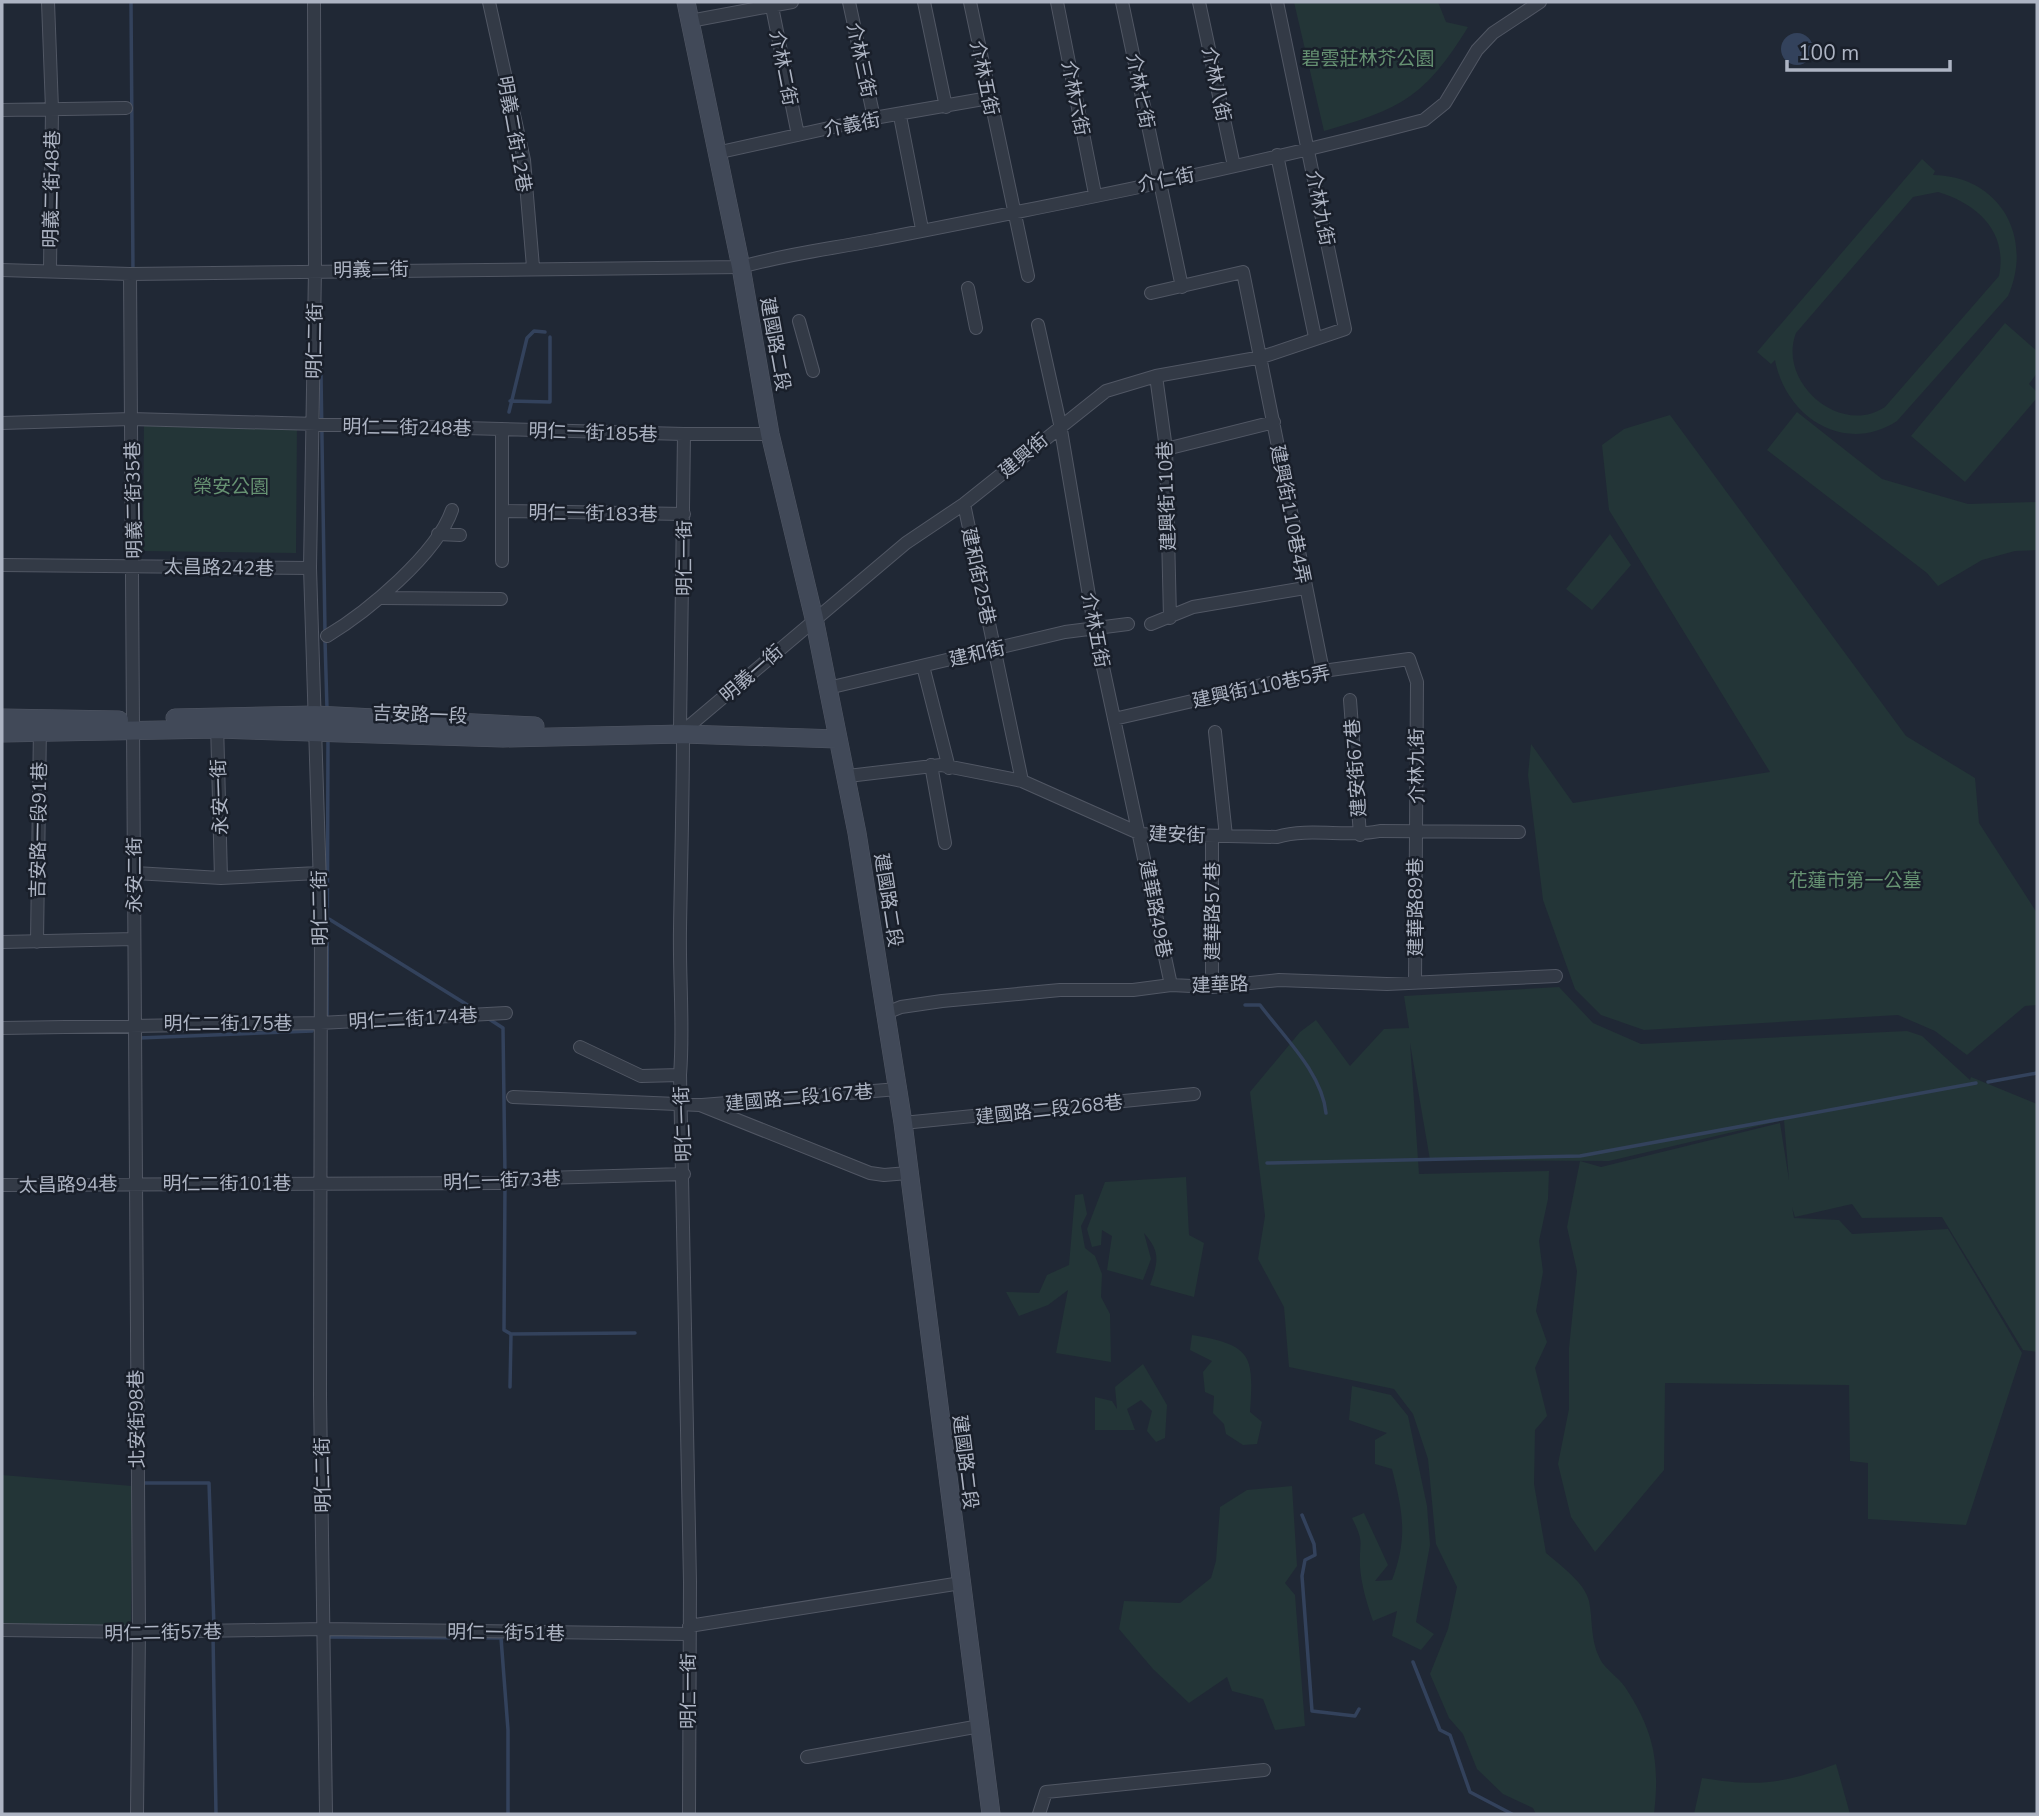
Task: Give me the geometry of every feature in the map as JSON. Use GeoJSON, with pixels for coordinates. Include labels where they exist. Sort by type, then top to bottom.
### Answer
{"type":"FeatureCollection","features":[{"type":"Feature","properties":{"kind":"street","name":"明義二街48巷"},"geometry":{"type":"LineString","coordinates":[[47,2],[52,108],[50,269]]}},
{"type":"Feature","properties":{"kind":"street","name":"明仁二街"},"geometry":{"type":"LineString","coordinates":[[314,2],[315,270],[310,568],[320,1023],[326,1814]]}},
{"type":"Feature","properties":{"kind":"street","name":"明義二街12巷"},"geometry":{"type":"LineString","coordinates":[[489,2],[524,160],[533,267]]}},
{"type":"Feature","properties":{"kind":"street","name":"建國路二段"},"geometry":{"type":"LineString","coordinates":[[686,2],[741,267],[770,434],[848,776],[903,1123],[991,1814]]}},
{"type":"Feature","properties":{"kind":"street"},"geometry":{"type":"LineString","coordinates":[[690,21],[792,2]]}},
{"type":"Feature","properties":{"kind":"street","name":"介林三街"},"geometry":{"type":"LineString","coordinates":[[849,2],[874,118]]}},
{"type":"Feature","properties":{"kind":"street"},"geometry":{"type":"LineString","coordinates":[[924,2],[946,107]]}},
{"type":"Feature","properties":{"kind":"street","name":"介林五街"},"geometry":{"type":"LineString","coordinates":[[970,2],[1028,276]]}},
{"type":"Feature","properties":{"kind":"street","name":"介林六街"},"geometry":{"type":"LineString","coordinates":[[1057,2],[1095,194]]}},
{"type":"Feature","properties":{"kind":"street","name":"介林七街"},"geometry":{"type":"LineString","coordinates":[[1122,2],[1182,287]]}},
{"type":"Feature","properties":{"kind":"street","name":"介林八街"},"geometry":{"type":"LineString","coordinates":[[1199,2],[1234,166]]}},
{"type":"Feature","properties":{"kind":"street","name":"介林九街"},"geometry":{"type":"LineString","coordinates":[[1262,357],[1345,329],[1277,2]]}},
{"type":"Feature","properties":{"kind":"street","name":"介仁街"},"geometry":{"type":"LineString","coordinates":[[741,267],[788,254],[1234,166],[1424,120],[1445,103],[1477,50],[1493,33],[1540,2]]}},
{"type":"Feature","properties":{"kind":"street","name":"介林二街"},"geometry":{"type":"LineString","coordinates":[[772,4],[797,135]]}},
{"type":"Feature","properties":{"kind":"street","name":"介義街"},"geometry":{"type":"LineString","coordinates":[[716,153],[874,118],[900,116],[989,98]]}},
{"type":"Feature","properties":{"kind":"street"},"geometry":{"type":"LineString","coordinates":[[2,110],[126,108]]}},
{"type":"Feature","properties":{"kind":"street"},"geometry":{"type":"LineString","coordinates":[[900,116],[922,229]]}},
{"type":"Feature","properties":{"kind":"street"},"geometry":{"type":"LineString","coordinates":[[1277,155],[1315,337]]}},
{"type":"Feature","properties":{"kind":"street","name":"明義二街"},"geometry":{"type":"LineString","coordinates":[[2,270],[50,269],[130,274],[533,267],[741,267]]}},
{"type":"Feature","properties":{"kind":"street","name":"建興街110巷4弄"},"geometry":{"type":"LineString","coordinates":[[1182,287],[1243,272],[1323,671]]}},
{"type":"Feature","properties":{"kind":"street","name":"明義二街35巷"},"geometry":{"type":"LineString","coordinates":[[130,274],[133,725]]}},
{"type":"Feature","properties":{"kind":"street"},"geometry":{"type":"LineString","coordinates":[[1152,293],[1182,287]]}},
{"type":"Feature","properties":{"kind":"street"},"geometry":{"type":"LineString","coordinates":[[968,288],[976,328]]}},
{"type":"Feature","properties":{"kind":"street"},"geometry":{"type":"LineString","coordinates":[[799,321],[813,371]]}},
{"type":"Feature","properties":{"kind":"street","name":"介林五街"},"geometry":{"type":"LineString","coordinates":[[1038,325],[1060,425],[1095,629],[1141,834]]}},
{"type":"Feature","properties":{"kind":"street","name":"建興街"},"geometry":{"type":"LineString","coordinates":[[814,618],[906,543],[964,504],[1105,391],[1156,376],[1262,357]]}},
{"type":"Feature","properties":{"kind":"street","name":"建興街110巷"},"geometry":{"type":"LineString","coordinates":[[1156,376],[1166,449],[1170,618]]}},
{"type":"Feature","properties":{"kind":"street","name":"明仁二街248巷"},"geometry":{"type":"LineString","coordinates":[[2,423],[131,419],[502,429]]}},
{"type":"Feature","properties":{"kind":"street"},"geometry":{"type":"LineString","coordinates":[[1166,449],[1274,422]]}},
{"type":"Feature","properties":{"kind":"street"},"geometry":{"type":"LineString","coordinates":[[502,429],[502,561]]}},
{"type":"Feature","properties":{"kind":"street","name":"明仁一街185巷"},"geometry":{"type":"LineString","coordinates":[[502,429],[770,434]]}},
{"type":"Feature","properties":{"kind":"street","name":"明仁一街"},"geometry":{"type":"LineString","coordinates":[[684,434],[684,730],[680,928],[684,1032],[680,1075],[684,1174],[689,1814]]}},
{"type":"Feature","properties":{"kind":"street","name":"建和街25巷"},"geometry":{"type":"LineString","coordinates":[[964,504],[1022,781]]}},
{"type":"Feature","properties":{"kind":"street"},"geometry":{"type":"LineString","coordinates":[[327,636],[382,598],[438,534],[452,510]]}},
{"type":"Feature","properties":{"kind":"street","name":"明仁一街183巷"},"geometry":{"type":"LineString","coordinates":[[502,511],[684,514]]}},
{"type":"Feature","properties":{"kind":"street"},"geometry":{"type":"LineString","coordinates":[[438,534],[460,535]]}},
{"type":"Feature","properties":{"kind":"street","name":"太昌路242巷"},"geometry":{"type":"LineString","coordinates":[[2,565],[310,568]]}},
{"type":"Feature","properties":{"kind":"street"},"geometry":{"type":"LineString","coordinates":[[1150,624],[1193,607],[1305,588]]}},
{"type":"Feature","properties":{"kind":"street"},"geometry":{"type":"LineString","coordinates":[[382,598],[501,600]]}},
{"type":"Feature","properties":{"kind":"street","name":"明義一街"},"geometry":{"type":"LineString","coordinates":[[684,730],[814,618]]}},
{"type":"Feature","properties":{"kind":"street","name":"建和街"},"geometry":{"type":"LineString","coordinates":[[828,688],[1065,632],[1128,624]]}},
{"type":"Feature","properties":{"kind":"street","name":"介林九街"},"geometry":{"type":"LineString","coordinates":[[1409,659],[1417,682],[1415,831]]}},
{"type":"Feature","properties":{"kind":"street","name":"建興街110巷5弄"},"geometry":{"type":"LineString","coordinates":[[1114,719],[1323,671],[1409,659]]}},
{"type":"Feature","properties":{"kind":"street"},"geometry":{"type":"LineString","coordinates":[[923,666],[949,768]]}},
{"type":"Feature","properties":{"kind":"street","name":"建安街67巷"},"geometry":{"type":"LineString","coordinates":[[1350,700],[1360,835]]}},
{"type":"Feature","properties":{"kind":"street","name":"吉安路一段"},"geometry":{"type":"LineString","coordinates":[[2,718],[40,726]]}},
{"type":"Feature","properties":{"kind":"street","name":"吉安路一段"},"geometry":{"type":"LineString","coordinates":[[2,733],[40,726],[217,722],[837,734]]}},
{"type":"Feature","properties":{"kind":"street","name":"永安一街"},"geometry":{"type":"LineString","coordinates":[[217,722],[221,878]]}},
{"type":"Feature","properties":{"kind":"street","name":"永安二街"},"geometry":{"type":"LineString","coordinates":[[133,725],[136,1024]]}},
{"type":"Feature","properties":{"kind":"street","name":"吉安路一段91巷"},"geometry":{"type":"LineString","coordinates":[[37,942],[40,726]]}},
{"type":"Feature","properties":{"kind":"street"},"geometry":{"type":"LineString","coordinates":[[1214,732],[1226,836]]}},
{"type":"Feature","properties":{"kind":"street"},"geometry":{"type":"LineString","coordinates":[[930,765],[945,843]]}},
{"type":"Feature","properties":{"kind":"street","name":"建安街"},"geometry":{"type":"LineString","coordinates":[[848,776],[930,765],[1022,781],[1141,834],[1226,836],[1360,835],[1380,831],[1519,832]]}},
{"type":"Feature","properties":{"kind":"street","name":"建華路89巷"},"geometry":{"type":"LineString","coordinates":[[1415,831],[1415,983]]}},
{"type":"Feature","properties":{"kind":"street","name":"建華路49巷"},"geometry":{"type":"LineString","coordinates":[[1141,834],[1171,985]]}},
{"type":"Feature","properties":{"kind":"street","name":"建華路57巷"},"geometry":{"type":"LineString","coordinates":[[1212,836],[1212,987]]}},
{"type":"Feature","properties":{"kind":"street"},"geometry":{"type":"LineString","coordinates":[[135,873],[221,878],[318,873]]}},
{"type":"Feature","properties":{"kind":"street"},"geometry":{"type":"LineString","coordinates":[[2,942],[134,939]]}},
{"type":"Feature","properties":{"kind":"street","name":"建華路"},"geometry":{"type":"LineString","coordinates":[[886,1013],[901,1007],[943,1001],[1171,985],[1212,987],[1279,980],[1415,983],[1556,976]]}},
{"type":"Feature","properties":{"kind":"street","name":"明仁二街174巷"},"geometry":{"type":"LineString","coordinates":[[320,1023],[506,1013]]}},
{"type":"Feature","properties":{"kind":"street","name":"明仁二街175巷"},"geometry":{"type":"LineString","coordinates":[[2,1028],[320,1023]]}},
{"type":"Feature","properties":{"kind":"street","name":"北安街98巷"},"geometry":{"type":"LineString","coordinates":[[136,1024],[134,1183],[139,1632],[137,1814]]}},
{"type":"Feature","properties":{"kind":"street"},"geometry":{"type":"LineString","coordinates":[[580,1047],[641,1076],[680,1075]]}},
{"type":"Feature","properties":{"kind":"street","name":"建國路二段167巷"},"geometry":{"type":"LineString","coordinates":[[700,1105],[898,1089]]}},
{"type":"Feature","properties":{"kind":"street","name":"建國路二段268巷"},"geometry":{"type":"LineString","coordinates":[[903,1123],[1194,1094]]}},
{"type":"Feature","properties":{"kind":"street"},"geometry":{"type":"LineString","coordinates":[[513,1097],[700,1105],[870,1173],[908,1173]]}},
{"type":"Feature","properties":{"kind":"street","name":"明仁一街73巷"},"geometry":{"type":"LineString","coordinates":[[321,1183],[499,1183],[508,1179],[684,1174]]}},
{"type":"Feature","properties":{"kind":"street","name":"明仁二街101巷"},"geometry":{"type":"LineString","coordinates":[[134,1183],[321,1183]]}},
{"type":"Feature","properties":{"kind":"street","name":"太昌路94巷"},"geometry":{"type":"LineString","coordinates":[[2,1185],[134,1183]]}},
{"type":"Feature","properties":{"kind":"street","name":"明仁一街51巷"},"geometry":{"type":"LineString","coordinates":[[324,1629],[688,1630],[961,1583]]}},
{"type":"Feature","properties":{"kind":"street","name":"明仁二街57巷"},"geometry":{"type":"LineString","coordinates":[[2,1630],[139,1632],[324,1629]]}},
{"type":"Feature","properties":{"kind":"street"},"geometry":{"type":"LineString","coordinates":[[807,1757],[980,1726]]}},
{"type":"Feature","properties":{"kind":"street"},"geometry":{"type":"LineString","coordinates":[[1040,1814],[1046,1792],[1264,1770]]}},
{"type":"Feature","properties":{"kind":"green space","name":"碧雲莊林芥公園"},"geometry":{"type":"Polygon","coordinates":[[[1294,2],[1438,2],[1446,22],[1468,27],[1438,70],[1409,97],[1373,115],[1324,131],[1294,2]]]}},
{"type":"Feature","properties":{"kind":"green space"},"geometry":{"type":"Polygon","coordinates":[[[1922,159],[1935,171],[1933,175],[1957,178],[1977,186],[1993,198],[2005,214],[2013,232],[2017,252],[2015,274],[2008,296],[1897,421],[1877,431],[1858,434],[1838,432],[1821,425],[1805,414],[1791,399],[1781,381],[1775,360],[1771,364],[1757,352],[1922,159]],[[1938,192],[1913,197],[1796,333],[1793,351],[1796,369],[1804,386],[1816,400],[1832,410],[1849,415],[1867,414],[1885,407],[1999,276],[2001,260],[1994,233],[1977,212],[1938,192]]]}},
{"type":"Feature","properties":{"kind":"green space"},"geometry":{"type":"Polygon","coordinates":[[[2005,323],[2037,351],[2037,373],[2029,384],[2037,392],[2037,398],[1965,482],[1911,436],[2005,323]]]}},
{"type":"Feature","properties":{"kind":"green space"},"geometry":{"type":"Polygon","coordinates":[[[1797,412],[1882,479],[1968,504],[2037,502],[2037,550],[2015,551],[1982,560],[1938,586],[1927,573],[1767,450],[1797,412]]]}},
{"type":"Feature","properties":{"kind":"green space","name":"花蓮市第一公墓"},"geometry":{"type":"Polygon","coordinates":[[[1670,415],[1906,736],[1975,778],[1979,823],[2037,913],[2037,1005],[2025,1006],[1967,1055],[1935,1031],[1898,1015],[1644,1030],[1601,1015],[1575,989],[1543,900],[1528,775],[1531,744],[1573,803],[1770,772],[1609,510],[1602,445],[1624,429],[1670,415]]]}},
{"type":"Feature","properties":{"kind":"green space","name":"榮安公園"},"geometry":{"type":"Polygon","coordinates":[[[144,417],[297,422],[296,553],[143,551],[144,417]]]}},
{"type":"Feature","properties":{"kind":"green space"},"geometry":{"type":"Polygon","coordinates":[[[1610,534],[1631,565],[1592,610],[1566,589],[1610,534]]]}},
{"type":"Feature","properties":{"kind":"green space"},"geometry":{"type":"Polygon","coordinates":[[[1559,987],[1593,1023],[1641,1044],[1907,1031],[1922,1036],[1970,1080],[1971,1077],[2037,1104],[2037,1352],[2023,1350],[1942,1217],[1862,1218],[1852,1204],[1795,1217],[1792,1207],[1794,1218],[1839,1220],[1852,1234],[1948,1229],[2022,1353],[1966,1525],[1868,1519],[1868,1463],[1850,1461],[1849,1385],[1665,1383],[1664,1470],[1595,1552],[1571,1517],[1558,1464],[1569,1409],[1569,1348],[1577,1271],[1567,1227],[1580,1161],[1601,1167],[1780,1123],[1789,1180],[1784,1120],[1609,1161],[1430,1160],[1410,1043],[1419,1174],[1549,1171],[1548,1199],[1539,1241],[1543,1272],[1536,1311],[1547,1342],[1535,1368],[1547,1416],[1535,1430],[1534,1484],[1546,1553],[1571,1575],[1587,1594],[1595,1645],[1600,1659],[1625,1687],[1649,1733],[1656,1778],[1654,1814],[1536,1814],[1533,1808],[1503,1794],[1477,1769],[1463,1734],[1449,1718],[1430,1674],[1448,1629],[1457,1587],[1436,1544],[1428,1459],[1413,1414],[1394,1389],[1289,1367],[1284,1307],[1258,1259],[1265,1216],[1250,1092],[1300,1032],[1316,1020],[1350,1066],[1384,1029],[1409,1028],[1404,996],[1559,987]]]}},
{"type":"Feature","properties":{"kind":"green space"},"geometry":{"type":"Polygon","coordinates":[[[1186,1177],[1189,1235],[1204,1243],[1194,1297],[1150,1285],[1156,1258],[1153,1246],[1144,1233],[1151,1259],[1143,1280],[1107,1270],[1112,1236],[1102,1230],[1101,1245],[1092,1247],[1087,1229],[1105,1182],[1186,1177]]]}},
{"type":"Feature","properties":{"kind":"green space"},"geometry":{"type":"Polygon","coordinates":[[[1083,1194],[1087,1214],[1081,1226],[1085,1248],[1095,1256],[1102,1274],[1101,1297],[1110,1314],[1111,1362],[1056,1353],[1068,1290],[1048,1305],[1019,1316],[1006,1292],[1039,1293],[1047,1275],[1069,1265],[1075,1195],[1083,1194]]]}},
{"type":"Feature","properties":{"kind":"green space"},"geometry":{"type":"Polygon","coordinates":[[[1192,1335],[1227,1343],[1245,1356],[1251,1377],[1250,1412],[1262,1422],[1257,1444],[1243,1445],[1226,1434],[1224,1424],[1213,1413],[1214,1396],[1205,1392],[1203,1372],[1212,1361],[1190,1350],[1192,1335]]]}},
{"type":"Feature","properties":{"kind":"green space"},"geometry":{"type":"Polygon","coordinates":[[[1143,1364],[1167,1405],[1165,1438],[1156,1442],[1147,1431],[1152,1411],[1141,1400],[1127,1409],[1135,1430],[1095,1430],[1095,1397],[1112,1401],[1117,1409],[1115,1387],[1143,1364]]]}},
{"type":"Feature","properties":{"kind":"green space"},"geometry":{"type":"Polygon","coordinates":[[[1352,1386],[1391,1395],[1408,1416],[1427,1506],[1430,1545],[1416,1622],[1434,1634],[1421,1650],[1392,1636],[1397,1611],[1373,1621],[1365,1594],[1360,1566],[1360,1538],[1352,1518],[1364,1513],[1388,1565],[1375,1581],[1392,1580],[1400,1551],[1402,1525],[1392,1469],[1375,1464],[1375,1440],[1387,1433],[1349,1420],[1352,1386]]]}},
{"type":"Feature","properties":{"kind":"green space"},"geometry":{"type":"Polygon","coordinates":[[[2,1475],[132,1486],[131,1631],[2,1632],[2,1475]]]}},
{"type":"Feature","properties":{"kind":"green space"},"geometry":{"type":"Polygon","coordinates":[[[1292,1486],[1297,1566],[1285,1583],[1295,1595],[1305,1726],[1275,1730],[1263,1699],[1232,1691],[1227,1677],[1189,1703],[1153,1669],[1119,1629],[1124,1601],[1180,1603],[1211,1578],[1216,1561],[1220,1507],[1247,1490],[1292,1486]]]}},
{"type":"Feature","properties":{"kind":"green space"},"geometry":{"type":"Polygon","coordinates":[[[1836,1764],[1850,1814],[1694,1814],[1702,1778],[1770,1782],[1801,1776],[1836,1764]]]}},
{"type":"Feature","properties":{"kind":"water"},"geometry":{"type":"Polygon","coordinates":[[[1797,33],[1808,38],[1813,49],[1808,60],[1797,65],[1786,60],[1781,49],[1786,38],[1797,33]]]}},
{"type":"Feature","properties":{"kind":"waterway"},"geometry":{"type":"LineString","coordinates":[[131,2],[133,273]]}},
{"type":"Feature","properties":{"kind":"waterway"},"geometry":{"type":"LineString","coordinates":[[320,311],[325,632]]}},
{"type":"Feature","properties":{"kind":"waterway"},"geometry":{"type":"LineString","coordinates":[[509,412],[527,338],[534,331],[545,332]]}},
{"type":"Feature","properties":{"kind":"waterway"},"geometry":{"type":"LineString","coordinates":[[510,401],[550,402],[550,337]]}},
{"type":"Feature","properties":{"kind":"waterway"},"geometry":{"type":"LineString","coordinates":[[325,640],[327,709]]}},
{"type":"Feature","properties":{"kind":"waterway"},"geometry":{"type":"LineString","coordinates":[[327,1021],[328,738]]}},
{"type":"Feature","properties":{"kind":"waterway"},"geometry":{"type":"LineString","coordinates":[[329,919],[474,1009]]}},
{"type":"Feature","properties":{"kind":"waterway"},"geometry":{"type":"LineString","coordinates":[[1245,1005],[1260,1005],[1300,1056],[1317,1084],[1326,1113]]}},
{"type":"Feature","properties":{"kind":"waterway"},"geometry":{"type":"LineString","coordinates":[[489,1019],[503,1028],[505,1175]]}},
{"type":"Feature","properties":{"kind":"waterway"},"geometry":{"type":"LineString","coordinates":[[139,1038],[312,1031],[313,1027]]}},
{"type":"Feature","properties":{"kind":"waterway"},"geometry":{"type":"LineString","coordinates":[[1988,1082],[2037,1073]]}},
{"type":"Feature","properties":{"kind":"waterway"},"geometry":{"type":"LineString","coordinates":[[1267,1163],[1580,1156],[1976,1083]]}},
{"type":"Feature","properties":{"kind":"waterway"},"geometry":{"type":"LineString","coordinates":[[505,1183],[504,1330],[511,1334],[510,1387]]}},
{"type":"Feature","properties":{"kind":"waterway"},"geometry":{"type":"LineString","coordinates":[[511,1334],[635,1333]]}},
{"type":"Feature","properties":{"kind":"waterway"},"geometry":{"type":"LineString","coordinates":[[141,1483],[209,1483],[214,1627]]}},
{"type":"Feature","properties":{"kind":"waterway"},"geometry":{"type":"LineString","coordinates":[[1302,1515],[1314,1544],[1315,1555],[1305,1560],[1302,1576],[1312,1711],[1355,1716],[1359,1709]]}},
{"type":"Feature","properties":{"kind":"waterway"},"geometry":{"type":"LineString","coordinates":[[213,1634],[216,1814]]}},
{"type":"Feature","properties":{"kind":"waterway"},"geometry":{"type":"LineString","coordinates":[[326,1637],[501,1638],[508,1730],[508,1814]]}},
{"type":"Feature","properties":{"kind":"waterway"},"geometry":{"type":"LineString","coordinates":[[1413,1662],[1440,1730],[1450,1735],[1470,1792],[1512,1814]]}}]}
